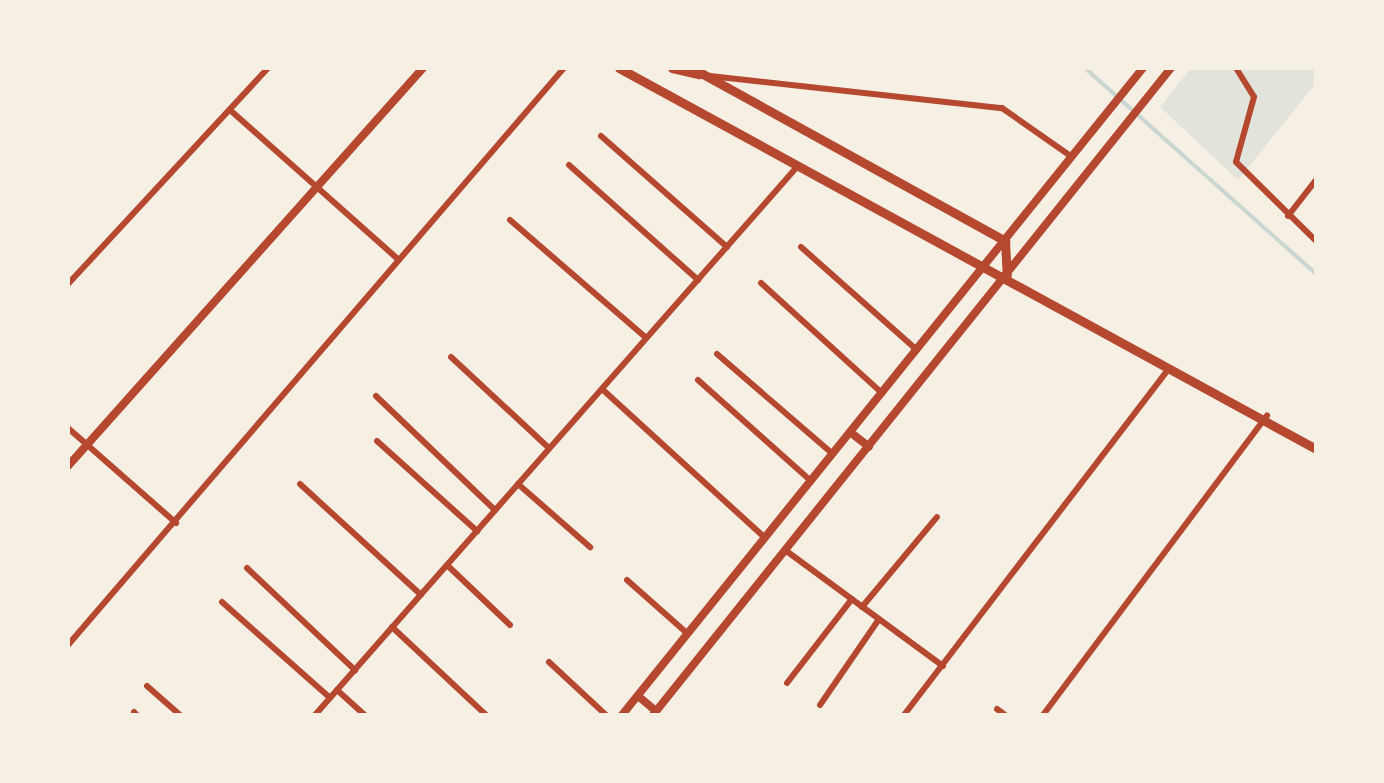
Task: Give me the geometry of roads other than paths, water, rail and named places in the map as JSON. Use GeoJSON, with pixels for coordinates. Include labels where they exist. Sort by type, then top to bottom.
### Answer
{"type":"FeatureCollection","features":[{"type":"Feature","properties":{"kind":"main road"},"geometry":{"type":"LineString","coordinates":[[619,68],[797,167],[1007,275],[1267,416],[1316,449]]}},
{"type":"Feature","properties":{"kind":"main road"},"geometry":{"type":"LineString","coordinates":[[672,68],[702,75]]}},
{"type":"Feature","properties":{"kind":"main road"},"geometry":{"type":"LineString","coordinates":[[692,68],[1005,241],[1007,275]]}},
{"type":"Feature","properties":{"kind":"street"},"geometry":{"type":"LineString","coordinates":[[68,284],[268,68]]}},
{"type":"Feature","properties":{"kind":"street"},"geometry":{"type":"LineString","coordinates":[[68,466],[423,68]]}},
{"type":"Feature","properties":{"kind":"street"},"geometry":{"type":"LineString","coordinates":[[68,645],[564,68]]}},
{"type":"Feature","properties":{"kind":"street"},"geometry":{"type":"LineString","coordinates":[[622,715],[1143,68]]}},
{"type":"Feature","properties":{"kind":"street"},"geometry":{"type":"LineString","coordinates":[[638,696],[654,713],[1171,68]]}},
{"type":"Feature","properties":{"kind":"street"},"geometry":{"type":"LineString","coordinates":[[1236,68],[1254,97],[1236,162],[1316,241]]}},
{"type":"Feature","properties":{"kind":"street"},"geometry":{"type":"LineString","coordinates":[[702,75],[1002,108],[1072,157]]}},
{"type":"Feature","properties":{"kind":"street"},"geometry":{"type":"LineString","coordinates":[[230,110],[398,259]]}},
{"type":"Feature","properties":{"kind":"street"},"geometry":{"type":"LineString","coordinates":[[601,136],[727,247]]}},
{"type":"Feature","properties":{"kind":"street"},"geometry":{"type":"LineString","coordinates":[[569,165],[698,280]]}},
{"type":"Feature","properties":{"kind":"street"},"geometry":{"type":"LineString","coordinates":[[320,713],[797,167]]}},
{"type":"Feature","properties":{"kind":"street"},"geometry":{"type":"LineString","coordinates":[[1288,216],[1316,180]]}},
{"type":"Feature","properties":{"kind":"street"},"geometry":{"type":"LineString","coordinates":[[510,220],[646,338]]}},
{"type":"Feature","properties":{"kind":"street"},"geometry":{"type":"LineString","coordinates":[[801,247],[917,350]]}},
{"type":"Feature","properties":{"kind":"street"},"geometry":{"type":"LineString","coordinates":[[761,283],[882,393]]}},
{"type":"Feature","properties":{"kind":"street"},"geometry":{"type":"LineString","coordinates":[[717,354],[833,454]]}},
{"type":"Feature","properties":{"kind":"street"},"geometry":{"type":"LineString","coordinates":[[451,357],[549,448]]}},
{"type":"Feature","properties":{"kind":"street"},"geometry":{"type":"LineString","coordinates":[[904,715],[1171,366]]}},
{"type":"Feature","properties":{"kind":"street"},"geometry":{"type":"LineString","coordinates":[[698,380],[811,481]]}},
{"type":"Feature","properties":{"kind":"street"},"geometry":{"type":"LineString","coordinates":[[602,389],[765,538]]}},
{"type":"Feature","properties":{"kind":"street"},"geometry":{"type":"LineString","coordinates":[[376,396],[495,510]]}},
{"type":"Feature","properties":{"kind":"street"},"geometry":{"type":"LineString","coordinates":[[1043,715],[1267,416]]}},
{"type":"Feature","properties":{"kind":"street"},"geometry":{"type":"LineString","coordinates":[[68,428],[176,523]]}},
{"type":"Feature","properties":{"kind":"street"},"geometry":{"type":"LineString","coordinates":[[850,432],[869,447]]}},
{"type":"Feature","properties":{"kind":"street"},"geometry":{"type":"LineString","coordinates":[[377,441],[477,531]]}},
{"type":"Feature","properties":{"kind":"street"},"geometry":{"type":"LineString","coordinates":[[300,484],[421,595]]}},
{"type":"Feature","properties":{"kind":"street"},"geometry":{"type":"LineString","coordinates":[[518,484],[590,547]]}},
{"type":"Feature","properties":{"kind":"street"},"geometry":{"type":"LineString","coordinates":[[862,607],[937,517]]}},
{"type":"Feature","properties":{"kind":"street"},"geometry":{"type":"LineString","coordinates":[[785,550],[943,666]]}},
{"type":"Feature","properties":{"kind":"street"},"geometry":{"type":"LineString","coordinates":[[447,565],[510,625]]}},
{"type":"Feature","properties":{"kind":"street"},"geometry":{"type":"LineString","coordinates":[[247,568],[355,670]]}},
{"type":"Feature","properties":{"kind":"street"},"geometry":{"type":"LineString","coordinates":[[627,580],[688,634]]}},
{"type":"Feature","properties":{"kind":"street"},"geometry":{"type":"LineString","coordinates":[[787,683],[852,599]]}},
{"type":"Feature","properties":{"kind":"street"},"geometry":{"type":"LineString","coordinates":[[222,602],[330,698]]}},
{"type":"Feature","properties":{"kind":"street"},"geometry":{"type":"LineString","coordinates":[[820,705],[879,619]]}},
{"type":"Feature","properties":{"kind":"street"},"geometry":{"type":"LineString","coordinates":[[392,627],[486,715]]}},
{"type":"Feature","properties":{"kind":"street"},"geometry":{"type":"LineString","coordinates":[[549,662],[606,715]]}},
{"type":"Feature","properties":{"kind":"street"},"geometry":{"type":"LineString","coordinates":[[147,686],[180,715]]}},
{"type":"Feature","properties":{"kind":"street"},"geometry":{"type":"LineString","coordinates":[[337,690],[365,715]]}},
{"type":"Feature","properties":{"kind":"street"},"geometry":{"type":"LineString","coordinates":[[997,709],[1005,715]]}},
{"type":"Feature","properties":{"kind":"waterway"},"geometry":{"type":"LineString","coordinates":[[1085,68],[1316,274]]}}]}
